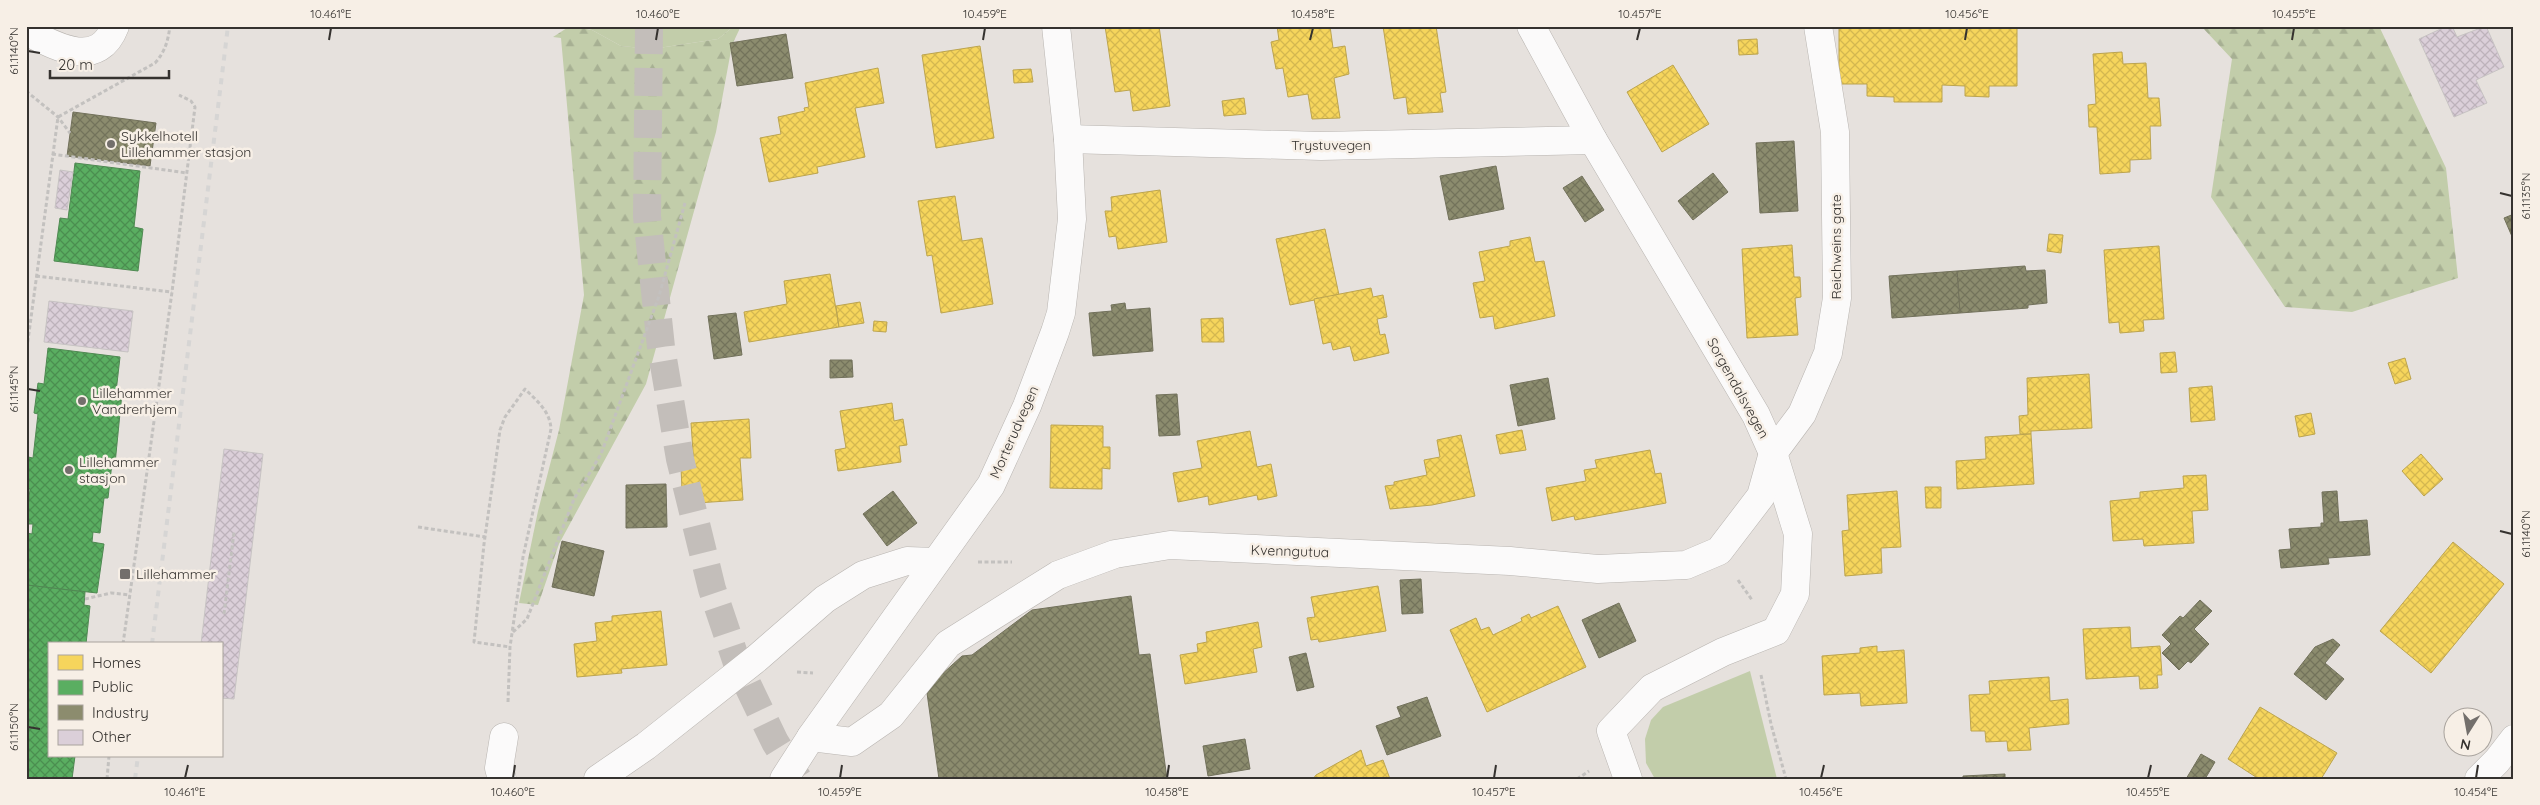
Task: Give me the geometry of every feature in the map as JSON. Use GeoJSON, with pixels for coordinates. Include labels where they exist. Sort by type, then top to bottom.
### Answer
{"type":"FeatureCollection","features":[{"type":"Feature","properties":{"kind":"street"},"geometry":{"type":"LineString","coordinates":[[26,31],[59,48],[81,52],[93,50],[104,44],[112,35],[115,26]]}},
{"type":"Feature","properties":{"kind":"street","name":"Morterudvegen"},"geometry":{"type":"LineString","coordinates":[[784,779],[811,737],[991,485],[1027,406],[1055,332],[1061,313],[1072,219],[1068,139],[1056,26]]}},
{"type":"Feature","properties":{"kind":"street","name":"Sorgendalsvegen"},"geometry":{"type":"LineString","coordinates":[[1531,26],[1593,140],[1756,415],[1773,453],[1789,499],[1798,534],[1795,594],[1776,631]]}},
{"type":"Feature","properties":{"kind":"street","name":"Reichweins gate"},"geometry":{"type":"LineString","coordinates":[[1773,453],[1802,414],[1828,353],[1837,298],[1835,132],[1818,26]]}},
{"type":"Feature","properties":{"kind":"street","name":"Trystuvegen"},"geometry":{"type":"LineString","coordinates":[[1068,139],[1321,146],[1593,140]]}},
{"type":"Feature","properties":{"kind":"street","name":"Kvenngutua"},"geometry":{"type":"LineString","coordinates":[[811,737],[852,742],[890,715],[948,644],[1058,575],[1115,554],[1170,544],[1501,561],[1598,569],[1686,565],[1719,551],[1761,496],[1773,453]]}},
{"type":"Feature","properties":{"kind":"street"},"geometry":{"type":"LineString","coordinates":[[598,779],[646,746],[756,659],[805,614],[863,575],[907,561],[935,562]]}},
{"type":"Feature","properties":{"kind":"street"},"geometry":{"type":"LineString","coordinates":[[1628,779],[1611,731],[1652,688],[1723,652],[1776,631]]}},
{"type":"Feature","properties":{"kind":"street"},"geometry":{"type":"LineString","coordinates":[[502,779],[499,768],[504,737]]}},
{"type":"Feature","properties":{"kind":"street"},"geometry":{"type":"LineString","coordinates":[[2479,779],[2497,761],[2514,739]]}},
{"type":"Feature","properties":{"kind":"path"},"geometry":{"type":"LineString","coordinates":[[58,117],[155,63],[168,43],[170,26]]}},
{"type":"Feature","properties":{"kind":"path"},"geometry":{"type":"LineString","coordinates":[[26,91],[58,117],[70,133]]}},
{"type":"Feature","properties":{"kind":"path"},"geometry":{"type":"LineString","coordinates":[[123,642],[172,292],[195,107],[191,101],[179,95]]}},
{"type":"Feature","properties":{"kind":"path"},"geometry":{"type":"LineString","coordinates":[[26,355],[28,326],[58,117]]}},
{"type":"Feature","properties":{"kind":"path"},"geometry":{"type":"LineString","coordinates":[[52,154],[187,173]]}},
{"type":"Feature","properties":{"kind":"path"},"geometry":{"type":"LineString","coordinates":[[512,632],[527,619],[574,499],[601,454],[659,296],[685,203]]}},
{"type":"Feature","properties":{"kind":"path"},"geometry":{"type":"LineString","coordinates":[[36,276],[172,292]]}},
{"type":"Feature","properties":{"kind":"path"},"geometry":{"type":"LineString","coordinates":[[504,737],[507,716],[510,647],[523,557],[551,429],[550,419],[546,410],[524,389],[500,430],[474,642],[510,647]]}},
{"type":"Feature","properties":{"kind":"path"},"geometry":{"type":"LineString","coordinates":[[418,527],[486,536]]}},
{"type":"Feature","properties":{"kind":"path"},"geometry":{"type":"LineString","coordinates":[[224,614],[234,532]]}},
{"type":"Feature","properties":{"kind":"path"},"geometry":{"type":"LineString","coordinates":[[1719,551],[1752,601],[1758,595]]}},
{"type":"Feature","properties":{"kind":"path"},"geometry":{"type":"LineString","coordinates":[[935,562],[1028,562],[1058,575]]}},
{"type":"Feature","properties":{"kind":"path"},"geometry":{"type":"LineString","coordinates":[[85,599],[111,593],[130,595]]}},
{"type":"Feature","properties":{"kind":"path"},"geometry":{"type":"LineString","coordinates":[[1776,631],[1760,671],[1771,724],[1786,779]]}},
{"type":"Feature","properties":{"kind":"path"},"geometry":{"type":"LineString","coordinates":[[756,659],[786,671],[821,673],[845,689]]}},
{"type":"Feature","properties":{"kind":"path"},"geometry":{"type":"LineString","coordinates":[[107,779],[109,758]]}},
{"type":"Feature","properties":{"kind":"green space"},"geometry":{"type":"Polygon","coordinates":[[[570,26],[592,30],[621,46],[652,49],[718,39],[734,26],[741,26],[732,45],[716,132],[646,384],[559,544],[538,605],[519,603],[538,511],[559,430],[584,295],[561,38],[553,37],[570,26]]]}},
{"type":"Feature","properties":{"kind":"green space"},"geometry":{"type":"Polygon","coordinates":[[[579,26],[734,26],[718,39],[652,49],[621,46],[592,30],[579,26]]]}},
{"type":"Feature","properties":{"kind":"green space"},"geometry":{"type":"Polygon","coordinates":[[[2201,26],[2379,26],[2446,168],[2458,278],[2352,312],[2285,307],[2211,197],[2232,59],[2201,26]]]}},
{"type":"Feature","properties":{"kind":"green space"},"geometry":{"type":"Polygon","coordinates":[[[1750,671],[1777,779],[1655,779],[1646,763],[1645,739],[1651,720],[1663,707],[1750,671]]]}},
{"type":"Feature","properties":{"kind":"building: Homes"},"geometry":{"type":"Polygon","coordinates":[[[1105,26],[1159,26],[1170,106],[1133,111],[1130,90],[1115,92],[1105,26]]]}},
{"type":"Feature","properties":{"kind":"building: Homes"},"geometry":{"type":"Polygon","coordinates":[[[1277,26],[1330,26],[1333,48],[1345,46],[1349,74],[1334,78],[1340,118],[1312,119],[1308,94],[1288,97],[1283,68],[1276,69],[1271,42],[1279,40],[1277,26]]]}},
{"type":"Feature","properties":{"kind":"building: Homes"},"geometry":{"type":"Polygon","coordinates":[[[1383,26],[1436,26],[1446,92],[1440,93],[1443,112],[1408,114],[1406,97],[1394,99],[1383,26]]]}},
{"type":"Feature","properties":{"kind":"building: Homes"},"geometry":{"type":"Polygon","coordinates":[[[1839,26],[2017,26],[2017,86],[1989,86],[1989,97],[1965,96],[1965,86],[1942,85],[1942,102],[1894,102],[1894,97],[1867,96],[1867,84],[1839,84],[1839,26]]]}},
{"type":"Feature","properties":{"kind":"building: Homes"},"geometry":{"type":"Polygon","coordinates":[[[1757,39],[1758,54],[1739,55],[1738,40],[1757,39]]]}},
{"type":"Feature","properties":{"kind":"building: Homes"},"geometry":{"type":"Polygon","coordinates":[[[980,46],[994,138],[936,148],[922,55],[980,46]]]}},
{"type":"Feature","properties":{"kind":"building: Homes"},"geometry":{"type":"Polygon","coordinates":[[[2122,52],[2123,64],[2146,63],[2148,98],[2159,98],[2161,126],[2150,126],[2151,159],[2130,160],[2130,172],[2100,174],[2097,127],[2089,127],[2088,105],[2096,104],[2093,54],[2122,52]]]}},
{"type":"Feature","properties":{"kind":"building: Homes"},"geometry":{"type":"Polygon","coordinates":[[[1673,65],[1709,124],[1662,152],[1627,92],[1673,65]]]}},
{"type":"Feature","properties":{"kind":"building: Homes"},"geometry":{"type":"Polygon","coordinates":[[[878,68],[884,103],[855,108],[865,157],[817,167],[818,173],[769,182],[760,138],[781,134],[778,117],[805,111],[804,108],[809,107],[805,83],[878,68]]]}},
{"type":"Feature","properties":{"kind":"building: Homes"},"geometry":{"type":"Polygon","coordinates":[[[1031,69],[1033,82],[1014,83],[1013,70],[1031,69]]]}},
{"type":"Feature","properties":{"kind":"building: Homes"},"geometry":{"type":"Polygon","coordinates":[[[1244,98],[1246,114],[1224,116],[1222,101],[1244,98]]]}},
{"type":"Feature","properties":{"kind":"building: Homes"},"geometry":{"type":"Polygon","coordinates":[[[1160,190],[1167,242],[1118,249],[1116,236],[1109,237],[1105,211],[1112,211],[1111,197],[1160,190]]]}},
{"type":"Feature","properties":{"kind":"building: Homes"},"geometry":{"type":"Polygon","coordinates":[[[955,196],[962,241],[982,238],[993,304],[941,313],[932,255],[927,256],[918,201],[955,196]]]}},
{"type":"Feature","properties":{"kind":"building: Homes"},"geometry":{"type":"Polygon","coordinates":[[[1325,229],[1339,295],[1290,305],[1276,239],[1325,229]]]}},
{"type":"Feature","properties":{"kind":"building: Homes"},"geometry":{"type":"Polygon","coordinates":[[[2049,234],[2063,235],[2061,253],[2047,251],[2049,234]]]}},
{"type":"Feature","properties":{"kind":"building: Homes"},"geometry":{"type":"Polygon","coordinates":[[[1530,237],[1535,262],[1544,261],[1555,316],[1495,329],[1493,316],[1480,318],[1473,283],[1485,281],[1479,252],[1510,246],[1510,241],[1530,237]]]}},
{"type":"Feature","properties":{"kind":"building: Homes"},"geometry":{"type":"Polygon","coordinates":[[[1792,245],[1794,277],[1800,277],[1801,297],[1795,298],[1798,335],[1747,338],[1742,249],[1792,245]]]}},
{"type":"Feature","properties":{"kind":"building: Homes"},"geometry":{"type":"Polygon","coordinates":[[[2159,246],[2164,319],[2143,320],[2144,331],[2120,333],[2119,322],[2109,323],[2104,250],[2159,246]]]}},
{"type":"Feature","properties":{"kind":"building: Homes"},"geometry":{"type":"Polygon","coordinates":[[[830,274],[839,327],[749,342],[744,312],[787,304],[784,281],[830,274]]]}},
{"type":"Feature","properties":{"kind":"building: Homes"},"geometry":{"type":"Polygon","coordinates":[[[1371,288],[1373,297],[1383,295],[1387,317],[1377,319],[1380,335],[1385,334],[1389,353],[1354,361],[1350,346],[1333,350],[1331,342],[1323,344],[1314,299],[1371,288]]]}},
{"type":"Feature","properties":{"kind":"building: Homes"},"geometry":{"type":"Polygon","coordinates":[[[860,302],[864,323],[839,327],[836,306],[860,302]]]}},
{"type":"Feature","properties":{"kind":"building: Homes"},"geometry":{"type":"Polygon","coordinates":[[[1223,318],[1224,342],[1202,342],[1201,319],[1223,318]]]}},
{"type":"Feature","properties":{"kind":"building: Homes"},"geometry":{"type":"Polygon","coordinates":[[[874,321],[887,322],[886,332],[873,331],[874,321]]]}},
{"type":"Feature","properties":{"kind":"building: Homes"},"geometry":{"type":"Polygon","coordinates":[[[2175,352],[2177,372],[2161,373],[2160,353],[2175,352]]]}},
{"type":"Feature","properties":{"kind":"building: Homes"},"geometry":{"type":"Polygon","coordinates":[[[2405,358],[2411,379],[2395,384],[2388,363],[2405,358]]]}},
{"type":"Feature","properties":{"kind":"building: Homes"},"geometry":{"type":"Polygon","coordinates":[[[2089,374],[2092,428],[2031,431],[2031,434],[2020,434],[2019,416],[2028,415],[2027,378],[2089,374]]]}},
{"type":"Feature","properties":{"kind":"building: Homes"},"geometry":{"type":"Polygon","coordinates":[[[2212,386],[2215,420],[2191,422],[2189,388],[2212,386]]]}},
{"type":"Feature","properties":{"kind":"building: Homes"},"geometry":{"type":"Polygon","coordinates":[[[892,403],[894,421],[903,419],[907,445],[899,446],[901,462],[838,471],[835,450],[846,448],[840,411],[892,403]]]}},
{"type":"Feature","properties":{"kind":"building: Homes"},"geometry":{"type":"Polygon","coordinates":[[[2311,413],[2315,434],[2299,437],[2295,416],[2311,413]]]}},
{"type":"Feature","properties":{"kind":"building: Homes"},"geometry":{"type":"Polygon","coordinates":[[[749,419],[751,458],[740,458],[743,500],[696,503],[695,489],[682,490],[681,467],[694,466],[691,423],[749,419]]]}},
{"type":"Feature","properties":{"kind":"building: Homes"},"geometry":{"type":"Polygon","coordinates":[[[1051,425],[1103,426],[1103,447],[1110,447],[1110,469],[1102,468],[1102,489],[1050,488],[1051,425]]]}},
{"type":"Feature","properties":{"kind":"building: Homes"},"geometry":{"type":"Polygon","coordinates":[[[1522,430],[1526,450],[1500,454],[1496,435],[1522,430]]]}},
{"type":"Feature","properties":{"kind":"building: Homes"},"geometry":{"type":"Polygon","coordinates":[[[1250,431],[1257,467],[1271,464],[1277,496],[1258,500],[1257,495],[1209,505],[1208,496],[1178,502],[1173,473],[1202,468],[1197,441],[1250,431]]]}},
{"type":"Feature","properties":{"kind":"building: Homes"},"geometry":{"type":"Polygon","coordinates":[[[2031,434],[2034,484],[1957,489],[1956,461],[1986,459],[1985,437],[2031,434]]]}},
{"type":"Feature","properties":{"kind":"building: Homes"},"geometry":{"type":"Polygon","coordinates":[[[1461,435],[1475,496],[1432,505],[1390,509],[1385,486],[1394,485],[1394,482],[1427,475],[1424,460],[1440,457],[1437,440],[1461,435]]]}},
{"type":"Feature","properties":{"kind":"building: Homes"},"geometry":{"type":"Polygon","coordinates":[[[1650,450],[1655,474],[1661,473],[1666,503],[1575,520],[1574,516],[1552,521],[1546,488],[1586,481],[1584,470],[1597,468],[1595,460],[1650,450]]]}},
{"type":"Feature","properties":{"kind":"building: Homes"},"geometry":{"type":"Polygon","coordinates":[[[2421,454],[2443,479],[2424,496],[2402,471],[2421,454]]]}},
{"type":"Feature","properties":{"kind":"building: Homes"},"geometry":{"type":"Polygon","coordinates":[[[2206,475],[2208,510],[2192,511],[2194,543],[2144,546],[2143,539],[2113,541],[2110,501],[2140,498],[2140,492],[2184,488],[2183,476],[2206,475]]]}},
{"type":"Feature","properties":{"kind":"building: Homes"},"geometry":{"type":"Polygon","coordinates":[[[1925,487],[1941,487],[1941,508],[1926,508],[1925,487]]]}},
{"type":"Feature","properties":{"kind":"building: Homes"},"geometry":{"type":"Polygon","coordinates":[[[1897,491],[1901,547],[1881,548],[1882,573],[1845,576],[1842,531],[1849,530],[1847,495],[1897,491]]]}},
{"type":"Feature","properties":{"kind":"building: Homes"},"geometry":{"type":"Polygon","coordinates":[[[2453,542],[2504,584],[2431,673],[2380,631],[2453,542]]]}},
{"type":"Feature","properties":{"kind":"building: Homes"},"geometry":{"type":"Polygon","coordinates":[[[1378,586],[1386,631],[1319,642],[1318,639],[1311,640],[1307,618],[1315,617],[1311,597],[1378,586]]]}},
{"type":"Feature","properties":{"kind":"building: Homes"},"geometry":{"type":"Polygon","coordinates":[[[1558,606],[1586,667],[1487,712],[1450,630],[1476,618],[1481,630],[1489,627],[1493,635],[1522,621],[1521,618],[1529,614],[1531,618],[1558,606]]]}},
{"type":"Feature","properties":{"kind":"building: Homes"},"geometry":{"type":"Polygon","coordinates":[[[661,611],[667,665],[621,669],[622,673],[577,677],[574,644],[597,641],[595,623],[612,621],[612,616],[661,611]]]}},
{"type":"Feature","properties":{"kind":"building: Homes"},"geometry":{"type":"Polygon","coordinates":[[[1258,622],[1262,647],[1253,649],[1257,672],[1185,684],[1180,655],[1198,652],[1197,644],[1207,642],[1206,632],[1258,622]]]}},
{"type":"Feature","properties":{"kind":"building: Homes"},"geometry":{"type":"Polygon","coordinates":[[[2130,627],[2131,648],[2160,646],[2162,675],[2157,675],[2158,688],[2140,689],[2139,676],[2086,679],[2083,629],[2130,627]]]}},
{"type":"Feature","properties":{"kind":"building: Homes"},"geometry":{"type":"Polygon","coordinates":[[[1877,646],[1877,652],[1904,650],[1907,703],[1861,706],[1860,693],[1824,695],[1822,656],[1860,653],[1860,648],[1877,646]]]}},
{"type":"Feature","properties":{"kind":"building: Homes"},"geometry":{"type":"Polygon","coordinates":[[[2049,677],[2050,701],[2068,699],[2069,724],[2029,728],[2031,750],[2008,751],[2007,741],[1986,742],[1985,731],[1971,731],[1969,695],[1990,694],[1989,681],[2049,677]]]}},
{"type":"Feature","properties":{"kind":"building: Homes"},"geometry":{"type":"Polygon","coordinates":[[[2260,707],[2337,753],[2321,779],[2259,779],[2228,759],[2260,707]]]}},
{"type":"Feature","properties":{"kind":"building: Homes"},"geometry":{"type":"Polygon","coordinates":[[[1361,750],[1366,766],[1383,760],[1390,779],[1313,779],[1316,775],[1361,750]]]}},
{"type":"Feature","properties":{"kind":"building: Public"},"geometry":{"type":"Polygon","coordinates":[[[75,163],[140,171],[134,227],[143,229],[138,271],[54,261],[60,218],[68,219],[75,163]]]}},
{"type":"Feature","properties":{"kind":"building: Public","name":"Lillehammer stasjon"},"geometry":{"type":"Polygon","coordinates":[[[48,348],[120,357],[116,392],[122,393],[115,464],[112,463],[108,498],[104,498],[100,533],[93,532],[92,542],[104,544],[97,593],[26,585],[26,533],[32,534],[33,524],[26,524],[30,489],[26,489],[26,475],[28,457],[33,458],[38,414],[34,413],[38,383],[44,384],[48,348]]]}},
{"type":"Feature","properties":{"kind":"building: Public"},"geometry":{"type":"Polygon","coordinates":[[[27,585],[85,592],[84,605],[90,606],[86,642],[48,642],[48,758],[75,758],[72,779],[26,779],[27,585]]]}},
{"type":"Feature","properties":{"kind":"building: Industry"},"geometry":{"type":"Polygon","coordinates":[[[786,34],[793,78],[737,86],[730,43],[786,34]]]}},
{"type":"Feature","properties":{"kind":"building: Industry","name":"Sykkelhotell Lillehammer stasjon"},"geometry":{"type":"Polygon","coordinates":[[[73,112],[156,123],[150,166],[67,156],[73,112]]]}},
{"type":"Feature","properties":{"kind":"building: Industry"},"geometry":{"type":"Polygon","coordinates":[[[1794,141],[1798,211],[1760,213],[1756,143],[1794,141]]]}},
{"type":"Feature","properties":{"kind":"building: Industry"},"geometry":{"type":"Polygon","coordinates":[[[1496,166],[1504,209],[1449,220],[1440,176],[1496,166]]]}},
{"type":"Feature","properties":{"kind":"building: Industry"},"geometry":{"type":"Polygon","coordinates":[[[1713,173],[1728,192],[1693,220],[1678,201],[1713,173]]]}},
{"type":"Feature","properties":{"kind":"building: Industry"},"geometry":{"type":"Polygon","coordinates":[[[1582,176],[1604,210],[1585,222],[1563,188],[1582,176]]]}},
{"type":"Feature","properties":{"kind":"building: Industry"},"geometry":{"type":"Polygon","coordinates":[[[2514,214],[2514,241],[2504,218],[2514,214]]]}},
{"type":"Feature","properties":{"kind":"building: Industry"},"geometry":{"type":"Polygon","coordinates":[[[2025,266],[2026,271],[2045,270],[2047,303],[2028,305],[2028,308],[1960,313],[1957,271],[2025,266]]]}},
{"type":"Feature","properties":{"kind":"building: Industry"},"geometry":{"type":"Polygon","coordinates":[[[1957,271],[1960,313],[1892,318],[1889,276],[1957,271]]]}},
{"type":"Feature","properties":{"kind":"building: Industry"},"geometry":{"type":"Polygon","coordinates":[[[1125,303],[1126,310],[1150,308],[1153,351],[1093,356],[1089,313],[1112,311],[1111,305],[1125,303]]]}},
{"type":"Feature","properties":{"kind":"building: Industry"},"geometry":{"type":"Polygon","coordinates":[[[736,313],[742,355],[714,359],[708,316],[736,313]]]}},
{"type":"Feature","properties":{"kind":"building: Industry"},"geometry":{"type":"Polygon","coordinates":[[[830,360],[852,360],[853,377],[830,378],[830,360]]]}},
{"type":"Feature","properties":{"kind":"building: Industry"},"geometry":{"type":"Polygon","coordinates":[[[1548,378],[1555,419],[1518,426],[1510,385],[1548,378]]]}},
{"type":"Feature","properties":{"kind":"building: Industry"},"geometry":{"type":"Polygon","coordinates":[[[1177,394],[1180,435],[1159,436],[1156,395],[1177,394]]]}},
{"type":"Feature","properties":{"kind":"building: Industry"},"geometry":{"type":"Polygon","coordinates":[[[666,484],[667,527],[626,528],[626,485],[666,484]]]}},
{"type":"Feature","properties":{"kind":"building: Industry"},"geometry":{"type":"Polygon","coordinates":[[[893,491],[917,523],[887,546],[863,514],[893,491]]]}},
{"type":"Feature","properties":{"kind":"building: Industry"},"geometry":{"type":"Polygon","coordinates":[[[2337,491],[2339,522],[2367,520],[2370,555],[2328,558],[2329,564],[2281,568],[2279,550],[2291,549],[2289,529],[2321,527],[2321,523],[2324,523],[2322,492],[2337,491]]]}},
{"type":"Feature","properties":{"kind":"building: Industry"},"geometry":{"type":"Polygon","coordinates":[[[562,541],[604,551],[594,596],[552,587],[562,541]]]}},
{"type":"Feature","properties":{"kind":"building: Industry"},"geometry":{"type":"Polygon","coordinates":[[[1421,579],[1423,613],[1402,614],[1400,580],[1421,579]]]}},
{"type":"Feature","properties":{"kind":"building: Industry"},"geometry":{"type":"Polygon","coordinates":[[[1131,596],[1139,655],[1150,654],[1167,779],[939,779],[927,693],[930,685],[962,656],[972,655],[1032,610],[1131,596]]]}},
{"type":"Feature","properties":{"kind":"building: Industry"},"geometry":{"type":"Polygon","coordinates":[[[2200,600],[2212,611],[2194,629],[2209,644],[2191,663],[2188,661],[2179,670],[2162,653],[2171,644],[2162,635],[2180,616],[2183,618],[2200,600]]]}},
{"type":"Feature","properties":{"kind":"building: Industry"},"geometry":{"type":"Polygon","coordinates":[[[1619,603],[1636,641],[1599,658],[1582,620],[1619,603]]]}},
{"type":"Feature","properties":{"kind":"building: Industry"},"geometry":{"type":"Polygon","coordinates":[[[2333,639],[2340,645],[2325,663],[2344,679],[2326,700],[2294,674],[2315,647],[2333,639]]]}},
{"type":"Feature","properties":{"kind":"building: Industry"},"geometry":{"type":"Polygon","coordinates":[[[1306,653],[1314,687],[1297,691],[1289,657],[1306,653]]]}},
{"type":"Feature","properties":{"kind":"building: Industry"},"geometry":{"type":"Polygon","coordinates":[[[1427,697],[1441,736],[1387,755],[1376,726],[1401,717],[1397,707],[1427,697]]]}},
{"type":"Feature","properties":{"kind":"building: Industry"},"geometry":{"type":"Polygon","coordinates":[[[1245,739],[1250,769],[1208,776],[1203,746],[1245,739]]]}},
{"type":"Feature","properties":{"kind":"building: Industry"},"geometry":{"type":"Polygon","coordinates":[[[2201,754],[2215,762],[2205,779],[2186,779],[2201,754]]]}},
{"type":"Feature","properties":{"kind":"building: Industry"},"geometry":{"type":"Polygon","coordinates":[[[2005,774],[2005,779],[1963,779],[1963,776],[2005,774]]]}},
{"type":"Feature","properties":{"kind":"building: Other"},"geometry":{"type":"Polygon","coordinates":[[[2447,26],[2452,26],[2457,37],[2486,26],[2504,67],[2476,80],[2487,103],[2454,117],[2419,39],[2447,26]]]}},
{"type":"Feature","properties":{"kind":"building: Other"},"geometry":{"type":"Polygon","coordinates":[[[60,170],[73,172],[67,210],[55,208],[60,170]]]}},
{"type":"Feature","properties":{"kind":"building: Other"},"geometry":{"type":"Polygon","coordinates":[[[49,301],[133,311],[128,352],[44,342],[49,301]]]}},
{"type":"Feature","properties":{"kind":"building: Other"},"geometry":{"type":"Polygon","coordinates":[[[224,449],[263,454],[234,699],[222,698],[222,642],[201,642],[224,449]]]}},
{"type":"Feature","properties":{"kind":"tunnel"},"geometry":{"type":"LineString","coordinates":[[649,26],[647,216],[661,347],[680,459],[712,589],[737,663],[775,742],[798,779]]}},
{"type":"Feature","properties":{"kind":"railway"},"geometry":{"type":"LineString","coordinates":[[152,642],[228,26]]}},
{"type":"Feature","properties":{"kind":"railway"},"geometry":{"type":"LineString","coordinates":[[135,779],[138,758]]}},
{"type":"Feature","properties":{"kind":"place","name":"Sykkelhotell Lillehammer stasjon"},"geometry":{"type":"Point","coordinates":[111,144]}},
{"type":"Feature","properties":{"kind":"place","name":"Lillehammer Vandrerhjem"},"geometry":{"type":"Point","coordinates":[82,401]}},
{"type":"Feature","properties":{"kind":"place","name":"Lillehammer stasjon"},"geometry":{"type":"Point","coordinates":[69,470]}},
{"type":"Feature","properties":{"kind":"place","name":"Lillehammer"},"geometry":{"type":"Point","coordinates":[125,574]}}]}
